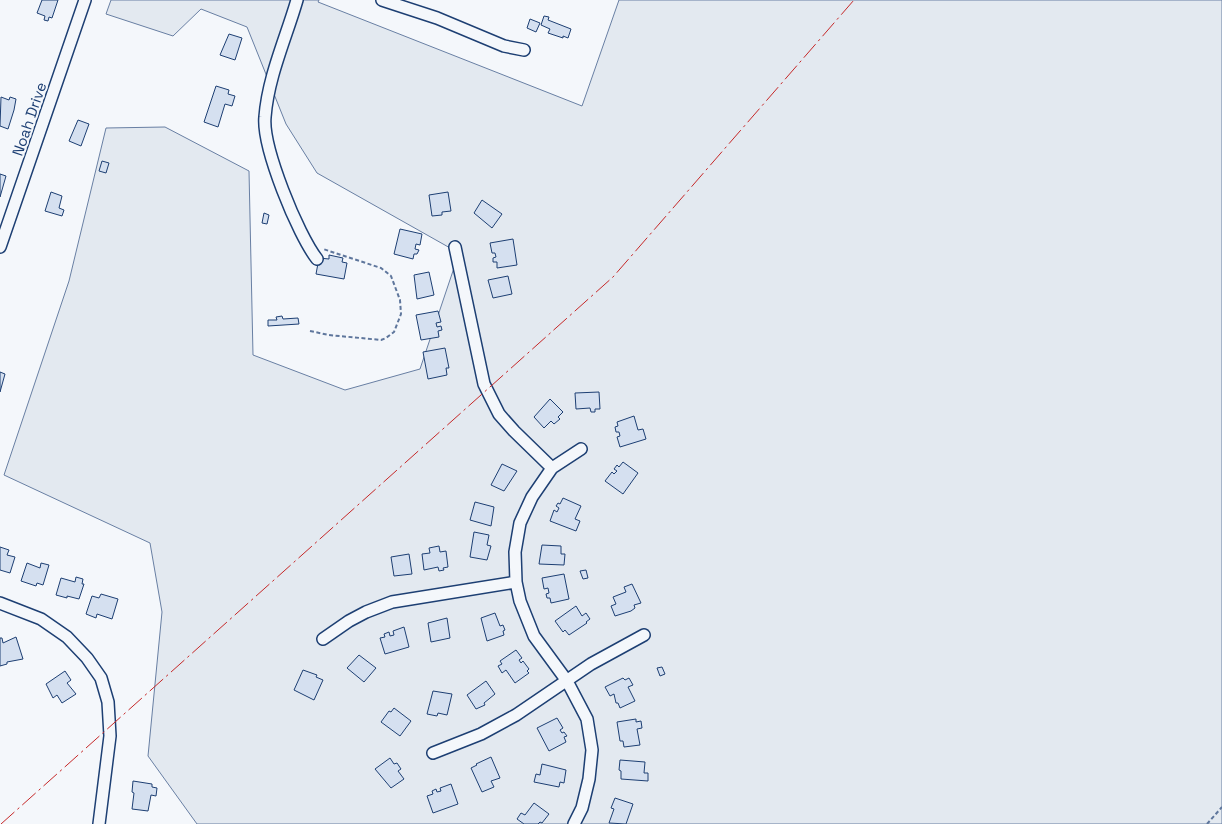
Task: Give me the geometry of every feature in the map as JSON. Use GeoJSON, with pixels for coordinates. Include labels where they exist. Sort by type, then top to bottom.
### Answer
{"type":"FeatureCollection","features":[{"type":"Feature","properties":{"kind":"street","name":"Noah Drive"},"geometry":{"type":"LineString","coordinates":[[0,247],[85,0]]}},
{"type":"Feature","properties":{"kind":"street"},"geometry":{"type":"LineString","coordinates":[[297,0],[272,81],[265,118],[268,141],[281,184],[307,245],[317,259]]}},
{"type":"Feature","properties":{"kind":"street"},"geometry":{"type":"LineString","coordinates":[[382,0],[437,18],[504,46],[524,50]]}},
{"type":"Feature","properties":{"kind":"street"},"geometry":{"type":"LineString","coordinates":[[456,247],[484,384],[499,414],[552,468]]}},
{"type":"Feature","properties":{"kind":"street"},"geometry":{"type":"LineString","coordinates":[[574,824],[582,808],[589,779],[592,750],[587,719],[567,681],[534,636],[520,601],[516,582],[515,552],[520,523],[532,497],[552,468],[581,449]]}},
{"type":"Feature","properties":{"kind":"street"},"geometry":{"type":"LineString","coordinates":[[323,639],[360,615],[392,602],[516,582]]}},
{"type":"Feature","properties":{"kind":"street"},"geometry":{"type":"LineString","coordinates":[[0,603],[41,619],[67,637],[87,658],[101,678],[108,702],[110,736],[100,824]]}},
{"type":"Feature","properties":{"kind":"street"},"geometry":{"type":"LineString","coordinates":[[433,752],[481,734],[516,715],[591,664],[644,635]]}},
{"type":"Feature","properties":{"kind":"path"},"geometry":{"type":"LineString","coordinates":[[307,245],[339,253],[381,268],[391,276],[396,286],[401,307],[399,323],[394,332],[381,340],[329,335],[310,331]]}},
{"type":"Feature","properties":{"kind":"path"},"geometry":{"type":"LineString","coordinates":[[1207,824],[1222,807]]}},
{"type":"Feature","properties":{"kind":"shaded area"},"geometry":{"type":"Polygon","coordinates":[[[111,0],[319,0],[318,2],[582,106],[619,0],[1222,0],[1222,824],[197,824],[148,756],[162,612],[150,543],[4,475],[69,281],[106,128],[165,127],[249,171],[253,355],[345,390],[420,369],[459,253],[317,173],[286,124],[247,27],[201,9],[173,36],[106,14],[111,0]]]}},
{"type":"Feature","properties":{"kind":"building"},"geometry":{"type":"Polygon","coordinates":[[[42,0],[58,0],[52,18],[49,17],[48,21],[44,20],[45,16],[37,13],[42,0]]]}},
{"type":"Feature","properties":{"kind":"building"},"geometry":{"type":"Polygon","coordinates":[[[544,16],[549,17],[548,20],[571,29],[568,38],[548,33],[550,29],[541,25],[544,16]]]}},
{"type":"Feature","properties":{"kind":"building"},"geometry":{"type":"Polygon","coordinates":[[[530,19],[540,23],[536,32],[527,28],[530,19]]]}},
{"type":"Feature","properties":{"kind":"building"},"geometry":{"type":"Polygon","coordinates":[[[229,34],[242,38],[235,60],[220,55],[229,34]]]}},
{"type":"Feature","properties":{"kind":"building"},"geometry":{"type":"Polygon","coordinates":[[[216,86],[229,90],[228,94],[235,96],[232,106],[225,104],[218,127],[204,122],[216,86]]]}},
{"type":"Feature","properties":{"kind":"building"},"geometry":{"type":"Polygon","coordinates":[[[1,97],[9,100],[10,97],[16,99],[8,129],[0,126],[1,97]]]}},
{"type":"Feature","properties":{"kind":"building"},"geometry":{"type":"Polygon","coordinates":[[[78,120],[89,124],[81,146],[69,141],[78,120]]]}},
{"type":"Feature","properties":{"kind":"building"},"geometry":{"type":"Polygon","coordinates":[[[102,161],[109,163],[106,173],[99,171],[102,161]]]}},
{"type":"Feature","properties":{"kind":"building"},"geometry":{"type":"Polygon","coordinates":[[[0,174],[6,176],[0,197],[0,174]]]}},
{"type":"Feature","properties":{"kind":"building"},"geometry":{"type":"Polygon","coordinates":[[[51,192],[62,196],[59,208],[64,210],[62,216],[45,211],[51,192]]]}},
{"type":"Feature","properties":{"kind":"building"},"geometry":{"type":"Polygon","coordinates":[[[448,192],[451,211],[442,212],[442,215],[432,216],[429,195],[448,192]]]}},
{"type":"Feature","properties":{"kind":"building"},"geometry":{"type":"Polygon","coordinates":[[[482,200],[502,214],[492,228],[474,213],[482,200]]]}},
{"type":"Feature","properties":{"kind":"building"},"geometry":{"type":"Polygon","coordinates":[[[264,213],[269,215],[267,224],[262,223],[264,213]]]}},
{"type":"Feature","properties":{"kind":"building"},"geometry":{"type":"Polygon","coordinates":[[[400,229],[422,234],[420,245],[416,244],[415,249],[419,250],[417,254],[414,254],[413,259],[394,254],[400,229]]]}},
{"type":"Feature","properties":{"kind":"building"},"geometry":{"type":"Polygon","coordinates":[[[513,239],[517,265],[497,268],[497,262],[493,262],[493,258],[496,257],[495,253],[492,253],[490,243],[513,239]]]}},
{"type":"Feature","properties":{"kind":"building"},"geometry":{"type":"Polygon","coordinates":[[[329,255],[343,258],[342,262],[347,263],[344,279],[316,274],[319,258],[329,259],[329,255]]]}},
{"type":"Feature","properties":{"kind":"building"},"geometry":{"type":"Polygon","coordinates":[[[429,272],[434,295],[417,299],[414,275],[429,272]]]}},
{"type":"Feature","properties":{"kind":"building"},"geometry":{"type":"Polygon","coordinates":[[[508,276],[512,294],[493,298],[488,280],[508,276]]]}},
{"type":"Feature","properties":{"kind":"building"},"geometry":{"type":"Polygon","coordinates":[[[438,311],[441,322],[436,323],[437,327],[441,326],[442,330],[438,331],[439,337],[421,340],[416,315],[438,311]]]}},
{"type":"Feature","properties":{"kind":"building"},"geometry":{"type":"Polygon","coordinates":[[[282,316],[283,319],[298,318],[299,324],[268,326],[268,320],[277,320],[276,317],[282,316]]]}},
{"type":"Feature","properties":{"kind":"building"},"geometry":{"type":"Polygon","coordinates":[[[445,348],[449,368],[446,368],[447,375],[428,379],[423,352],[445,348]]]}},
{"type":"Feature","properties":{"kind":"building"},"geometry":{"type":"Polygon","coordinates":[[[0,372],[5,374],[0,392],[0,372]]]}},
{"type":"Feature","properties":{"kind":"building"},"geometry":{"type":"Polygon","coordinates":[[[599,392],[600,409],[595,409],[595,412],[591,412],[590,408],[576,409],[575,393],[599,392]]]}},
{"type":"Feature","properties":{"kind":"building"},"geometry":{"type":"Polygon","coordinates":[[[550,399],[563,412],[558,417],[560,419],[554,424],[551,421],[544,428],[534,417],[550,399]]]}},
{"type":"Feature","properties":{"kind":"building"},"geometry":{"type":"Polygon","coordinates":[[[634,416],[638,430],[643,429],[646,439],[620,447],[617,437],[620,436],[619,432],[616,432],[615,427],[618,426],[617,422],[634,416]]]}},
{"type":"Feature","properties":{"kind":"building"},"geometry":{"type":"Polygon","coordinates":[[[623,462],[638,473],[623,494],[605,481],[612,472],[614,474],[617,471],[614,469],[617,465],[619,467],[623,462]]]}},
{"type":"Feature","properties":{"kind":"building"},"geometry":{"type":"Polygon","coordinates":[[[502,464],[517,471],[504,491],[491,485],[502,464]]]}},
{"type":"Feature","properties":{"kind":"building"},"geometry":{"type":"Polygon","coordinates":[[[563,498],[581,506],[575,519],[580,521],[576,531],[550,521],[554,510],[557,512],[559,508],[556,506],[558,503],[560,504],[563,498]]]}},
{"type":"Feature","properties":{"kind":"building"},"geometry":{"type":"Polygon","coordinates":[[[475,502],[494,507],[491,526],[470,520],[475,502]]]}},
{"type":"Feature","properties":{"kind":"building"},"geometry":{"type":"Polygon","coordinates":[[[474,532],[489,535],[487,545],[491,546],[487,560],[470,557],[474,532]]]}},
{"type":"Feature","properties":{"kind":"building"},"geometry":{"type":"Polygon","coordinates":[[[542,545],[561,546],[561,554],[565,554],[564,565],[539,564],[542,545]]]}},
{"type":"Feature","properties":{"kind":"building"},"geometry":{"type":"Polygon","coordinates":[[[439,546],[440,552],[446,551],[448,567],[439,571],[438,567],[424,570],[422,554],[430,553],[429,548],[439,546]]]}},
{"type":"Feature","properties":{"kind":"building"},"geometry":{"type":"Polygon","coordinates":[[[0,547],[9,550],[7,555],[15,557],[10,573],[0,570],[0,547]]]}},
{"type":"Feature","properties":{"kind":"building"},"geometry":{"type":"Polygon","coordinates":[[[409,554],[412,574],[394,576],[391,557],[409,554]]]}},
{"type":"Feature","properties":{"kind":"building"},"geometry":{"type":"Polygon","coordinates":[[[27,563],[40,568],[41,563],[49,565],[43,585],[37,583],[36,586],[21,581],[27,563]]]}},
{"type":"Feature","properties":{"kind":"building"},"geometry":{"type":"Polygon","coordinates":[[[586,570],[588,578],[583,579],[580,571],[586,570]]]}},
{"type":"Feature","properties":{"kind":"building"},"geometry":{"type":"Polygon","coordinates":[[[564,574],[569,599],[551,603],[550,598],[547,598],[546,594],[549,593],[548,588],[544,589],[542,578],[564,574]]]}},
{"type":"Feature","properties":{"kind":"building"},"geometry":{"type":"Polygon","coordinates":[[[76,577],[83,579],[82,584],[84,584],[79,599],[56,595],[61,578],[75,582],[76,577]]]}},
{"type":"Feature","properties":{"kind":"building"},"geometry":{"type":"Polygon","coordinates":[[[632,584],[641,603],[634,605],[635,608],[631,611],[615,616],[611,606],[616,604],[613,597],[626,592],[624,587],[632,584]]]}},
{"type":"Feature","properties":{"kind":"building"},"geometry":{"type":"Polygon","coordinates":[[[101,594],[118,599],[112,619],[97,614],[96,618],[86,614],[92,596],[99,598],[101,594]]]}},
{"type":"Feature","properties":{"kind":"building"},"geometry":{"type":"Polygon","coordinates":[[[576,606],[582,616],[586,613],[590,619],[569,635],[565,630],[563,632],[555,621],[576,606]]]}},
{"type":"Feature","properties":{"kind":"building"},"geometry":{"type":"Polygon","coordinates":[[[495,613],[500,626],[503,625],[504,635],[487,641],[481,618],[495,613]]]}},
{"type":"Feature","properties":{"kind":"building"},"geometry":{"type":"Polygon","coordinates":[[[447,618],[450,638],[431,642],[428,623],[447,618]]]}},
{"type":"Feature","properties":{"kind":"building"},"geometry":{"type":"Polygon","coordinates":[[[404,627],[409,647],[385,654],[380,638],[385,637],[384,634],[389,632],[390,636],[394,635],[393,631],[404,627]]]}},
{"type":"Feature","properties":{"kind":"building"},"geometry":{"type":"Polygon","coordinates":[[[16,637],[23,659],[7,662],[7,664],[0,666],[0,638],[2,638],[3,643],[16,637]]]}},
{"type":"Feature","properties":{"kind":"building"},"geometry":{"type":"Polygon","coordinates":[[[516,650],[522,658],[519,660],[521,663],[523,661],[529,669],[527,671],[529,673],[515,683],[506,670],[502,673],[498,666],[502,664],[500,661],[516,650]]]}},
{"type":"Feature","properties":{"kind":"building"},"geometry":{"type":"Polygon","coordinates":[[[359,655],[376,668],[364,682],[347,668],[359,655]]]}},
{"type":"Feature","properties":{"kind":"building"},"geometry":{"type":"Polygon","coordinates":[[[662,667],[665,674],[660,676],[657,668],[662,667]]]}},
{"type":"Feature","properties":{"kind":"building"},"geometry":{"type":"Polygon","coordinates":[[[303,670],[317,675],[316,677],[323,680],[314,700],[294,690],[303,670]]]}},
{"type":"Feature","properties":{"kind":"building"},"geometry":{"type":"Polygon","coordinates":[[[65,671],[71,680],[67,683],[76,694],[62,703],[57,695],[53,698],[46,684],[65,671]]]}},
{"type":"Feature","properties":{"kind":"building"},"geometry":{"type":"Polygon","coordinates":[[[623,678],[625,680],[629,678],[633,685],[628,687],[635,701],[620,708],[618,703],[616,703],[614,694],[610,696],[605,687],[623,678]]]}},
{"type":"Feature","properties":{"kind":"building"},"geometry":{"type":"Polygon","coordinates":[[[486,681],[495,694],[484,703],[485,705],[476,709],[467,695],[486,681]]]}},
{"type":"Feature","properties":{"kind":"building"},"geometry":{"type":"Polygon","coordinates":[[[433,691],[452,694],[447,715],[438,713],[437,716],[427,714],[433,691]]]}},
{"type":"Feature","properties":{"kind":"building"},"geometry":{"type":"Polygon","coordinates":[[[394,708],[411,721],[400,736],[381,722],[389,711],[391,712],[394,708]]]}},
{"type":"Feature","properties":{"kind":"building"},"geometry":{"type":"Polygon","coordinates":[[[557,718],[563,728],[560,730],[567,736],[564,737],[566,742],[549,751],[537,728],[557,718]]]}},
{"type":"Feature","properties":{"kind":"building"},"geometry":{"type":"Polygon","coordinates":[[[636,719],[636,722],[641,721],[642,728],[637,729],[640,745],[624,747],[623,741],[620,741],[617,722],[636,719]]]}},
{"type":"Feature","properties":{"kind":"building"},"geometry":{"type":"Polygon","coordinates":[[[491,757],[500,778],[491,781],[494,787],[482,792],[471,768],[491,757]]]}},
{"type":"Feature","properties":{"kind":"building"},"geometry":{"type":"Polygon","coordinates":[[[390,758],[401,769],[398,771],[404,779],[391,788],[375,769],[390,758]]]}},
{"type":"Feature","properties":{"kind":"building"},"geometry":{"type":"Polygon","coordinates":[[[620,760],[645,762],[644,773],[648,773],[648,781],[621,779],[621,771],[619,770],[620,760]]]}},
{"type":"Feature","properties":{"kind":"building"},"geometry":{"type":"Polygon","coordinates":[[[542,764],[566,770],[564,783],[560,782],[559,787],[534,782],[536,774],[540,775],[542,764]]]}},
{"type":"Feature","properties":{"kind":"building"},"geometry":{"type":"Polygon","coordinates":[[[133,781],[152,784],[152,787],[157,788],[156,796],[151,795],[148,811],[132,809],[133,781]]]}},
{"type":"Feature","properties":{"kind":"building"},"geometry":{"type":"Polygon","coordinates":[[[451,784],[458,804],[433,813],[427,796],[433,794],[432,791],[436,789],[437,792],[441,791],[440,788],[451,784]]]}},
{"type":"Feature","properties":{"kind":"building"},"geometry":{"type":"Polygon","coordinates":[[[615,798],[633,804],[626,824],[609,823],[614,809],[611,808],[615,798]]]}},
{"type":"Feature","properties":{"kind":"building"},"geometry":{"type":"Polygon","coordinates":[[[534,803],[549,814],[542,823],[524,824],[517,819],[521,813],[525,815],[534,803]]]}},
{"type":"Feature","properties":{"kind":"power"},"geometry":{"type":"LineString","coordinates":[[1,824],[613,277],[854,0]]}}]}
